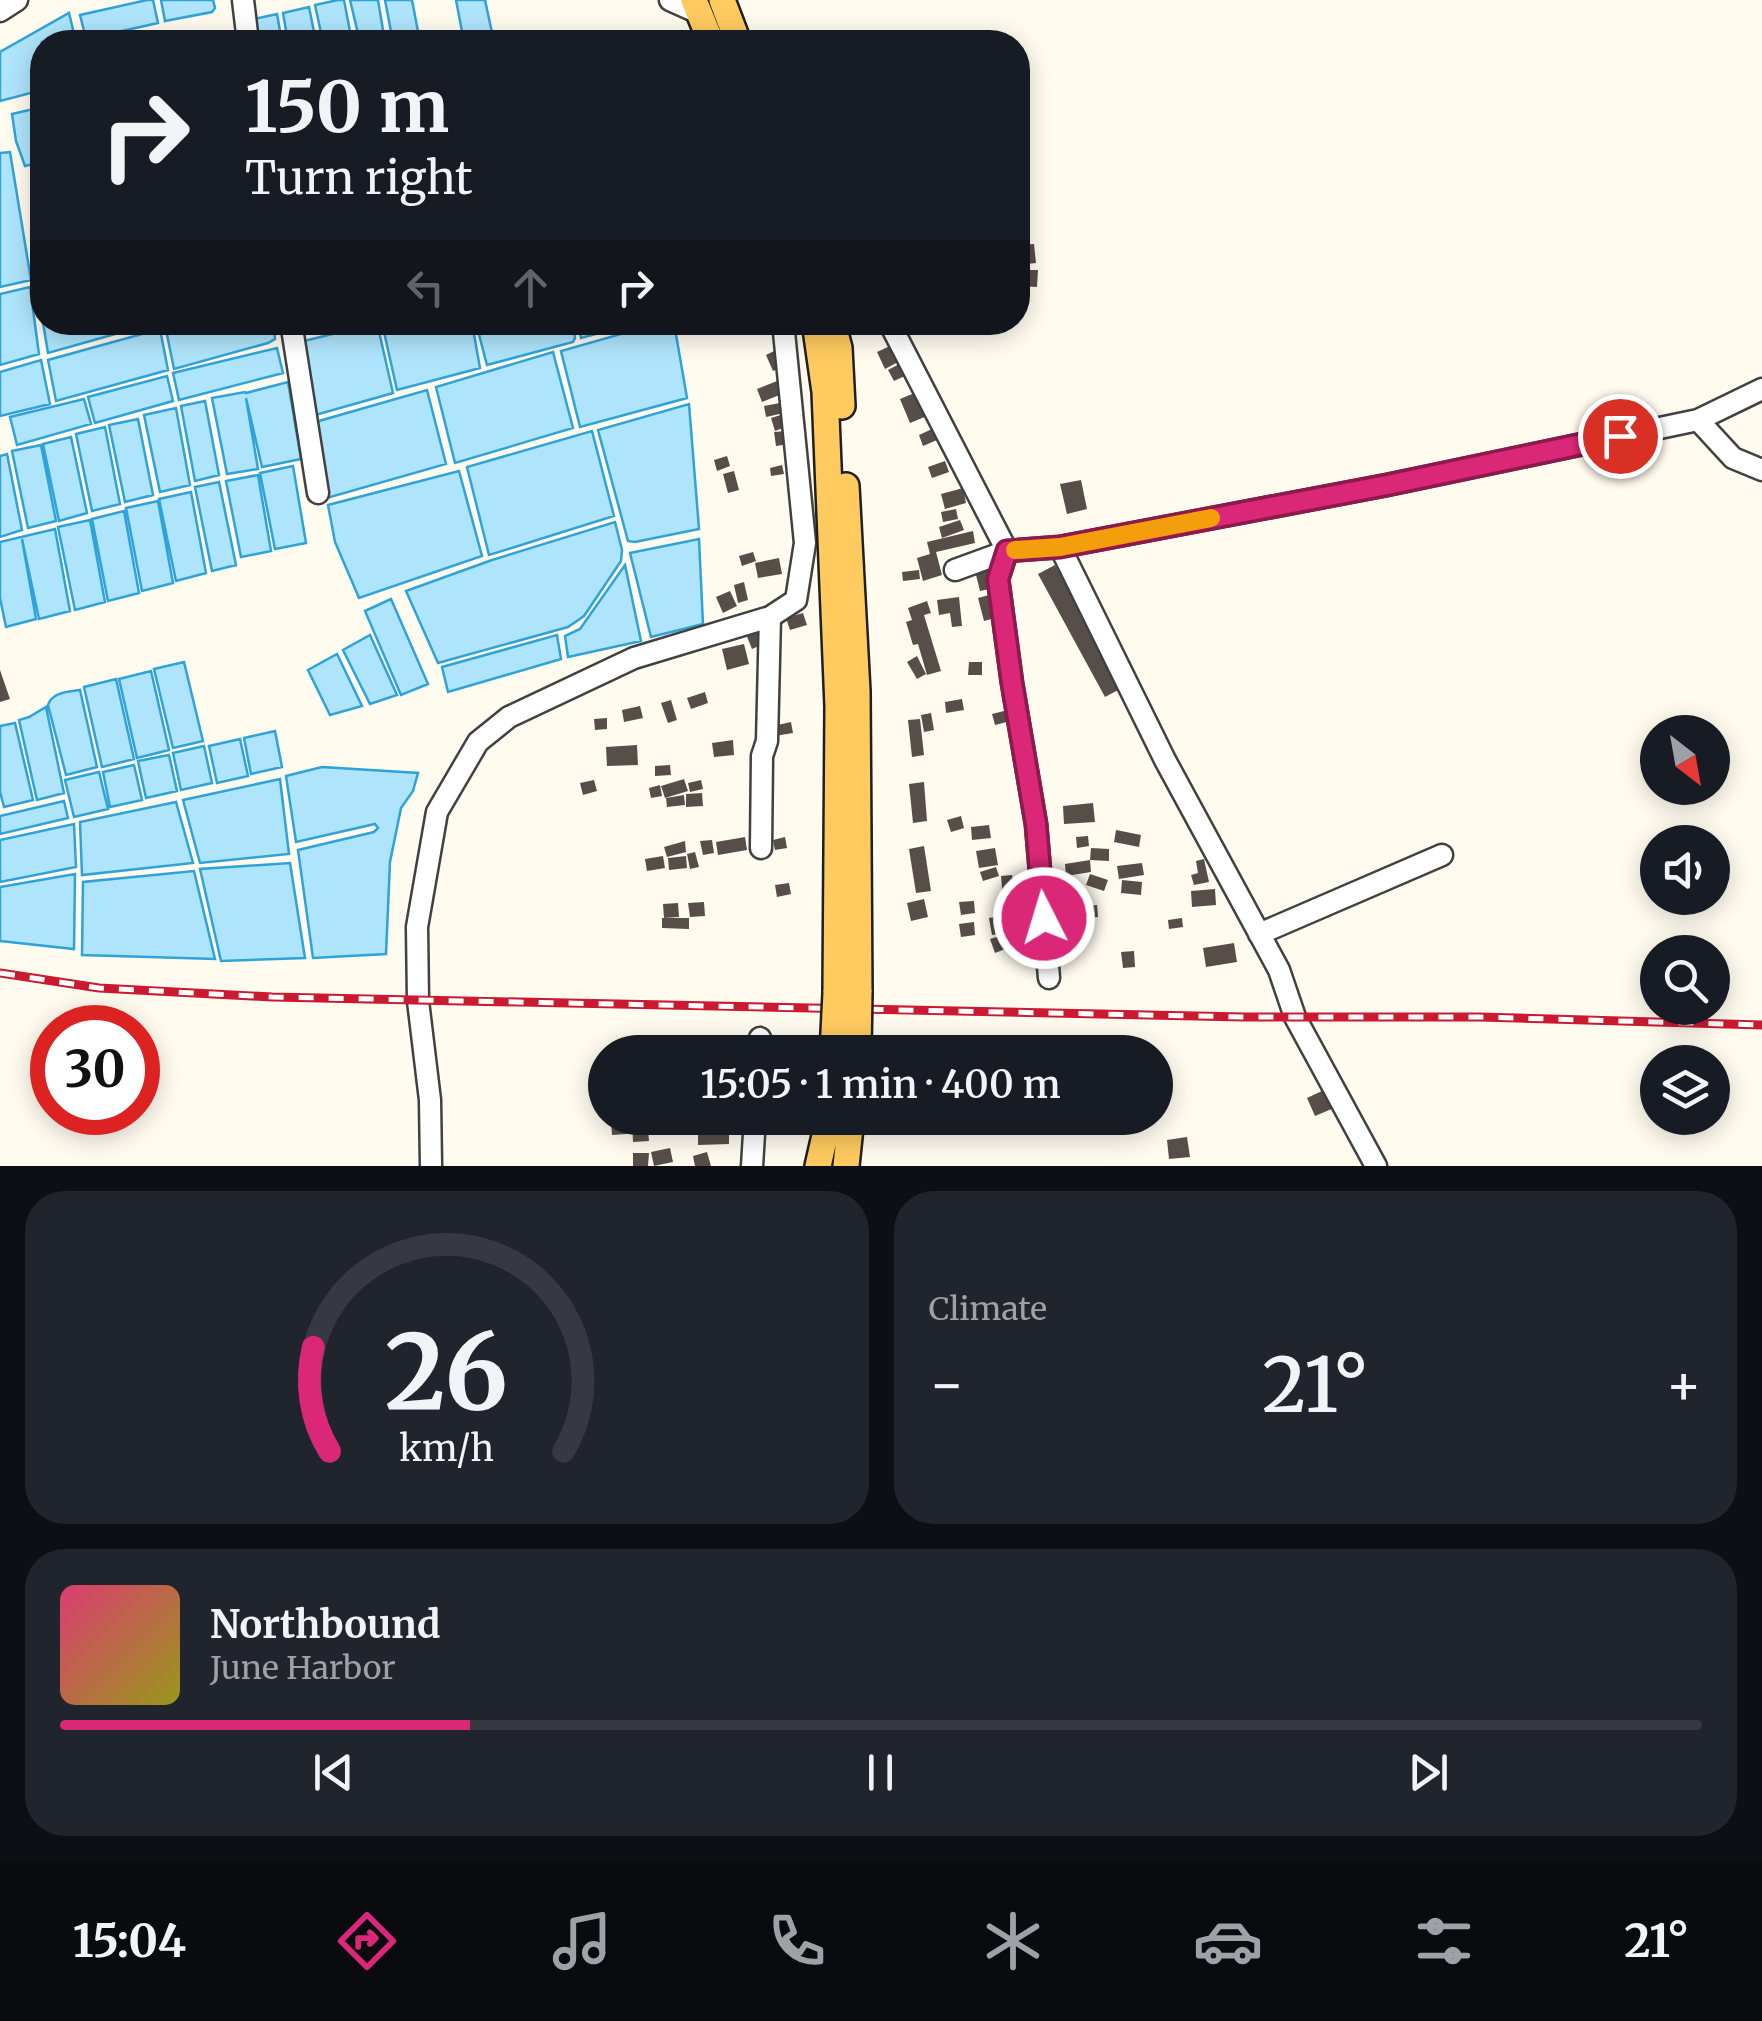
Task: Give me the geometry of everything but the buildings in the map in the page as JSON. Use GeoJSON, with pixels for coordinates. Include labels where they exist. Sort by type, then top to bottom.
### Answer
{"type":"FeatureCollection","features":[{"type":"Feature","properties":{"kind":"main road"},"geometry":{"type":"LineString","coordinates":[[722,0],[733,30]]}},
{"type":"Feature","properties":{"kind":"main road"},"geometry":{"type":"LineString","coordinates":[[696,6],[706,30]]}},
{"type":"Feature","properties":{"kind":"main road"},"geometry":{"type":"LineString","coordinates":[[816,335],[825,392],[849,1035]]}},
{"type":"Feature","properties":{"kind":"main road"},"geometry":{"type":"LineString","coordinates":[[836,335],[857,691],[848,992]]}},
{"type":"Feature","properties":{"kind":"main road"},"geometry":{"type":"LineString","coordinates":[[818,1166],[825,1135]]}},
{"type":"Feature","properties":{"kind":"main road"},"geometry":{"type":"LineString","coordinates":[[846,1166],[849,1135]]}},
{"type":"Feature","properties":{"kind":"street"},"geometry":{"type":"LineString","coordinates":[[0,11],[18,0]]}},
{"type":"Feature","properties":{"kind":"street"},"geometry":{"type":"LineString","coordinates":[[242,0],[246,30]]}},
{"type":"Feature","properties":{"kind":"street"},"geometry":{"type":"LineString","coordinates":[[670,0],[696,6]]}},
{"type":"Feature","properties":{"kind":"street"},"geometry":{"type":"LineString","coordinates":[[292,335],[318,492]]}},
{"type":"Feature","properties":{"kind":"street"},"geometry":{"type":"LineString","coordinates":[[431,1166],[430,1100],[418,1001],[417,927],[437,812],[478,742],[510,718],[634,658],[770,617],[796,600],[806,543],[784,335]]}},
{"type":"Feature","properties":{"kind":"street"},"geometry":{"type":"LineString","coordinates":[[896,335],[1007,551],[998,579],[1036,824],[1049,978]]}},
{"type":"Feature","properties":{"kind":"street"},"geometry":{"type":"LineString","coordinates":[[954,570],[1007,551],[1060,547],[1387,485],[1698,420],[1762,389]]}},
{"type":"Feature","properties":{"kind":"street"},"geometry":{"type":"LineString","coordinates":[[1698,420],[1734,458],[1762,470]]}},
{"type":"Feature","properties":{"kind":"street"},"geometry":{"type":"LineString","coordinates":[[1060,547],[1165,760],[1279,970],[1295,1017],[1376,1166]]}},
{"type":"Feature","properties":{"kind":"street"},"geometry":{"type":"LineString","coordinates":[[760,848],[770,617]]}},
{"type":"Feature","properties":{"kind":"street"},"geometry":{"type":"LineString","coordinates":[[1259,934],[1442,855]]}},
{"type":"Feature","properties":{"kind":"street"},"geometry":{"type":"LineString","coordinates":[[752,1166],[754,1135]]}},
{"type":"Feature","properties":{"kind":"water"},"geometry":{"type":"Polygon","coordinates":[[[153,0],[158,23],[126,30],[84,30],[80,15],[153,0]]]}},
{"type":"Feature","properties":{"kind":"water"},"geometry":{"type":"Polygon","coordinates":[[[161,0],[213,0],[215,8],[212,12],[165,21],[161,0]]]}},
{"type":"Feature","properties":{"kind":"water"},"geometry":{"type":"Polygon","coordinates":[[[344,0],[350,30],[320,30],[315,5],[344,0]]]}},
{"type":"Feature","properties":{"kind":"water"},"geometry":{"type":"Polygon","coordinates":[[[350,0],[378,0],[383,30],[357,30],[350,0]]]}},
{"type":"Feature","properties":{"kind":"water"},"geometry":{"type":"Polygon","coordinates":[[[385,0],[412,0],[418,30],[391,30],[385,0]]]}},
{"type":"Feature","properties":{"kind":"water"},"geometry":{"type":"Polygon","coordinates":[[[456,0],[485,0],[491,30],[462,30],[456,0]]]}},
{"type":"Feature","properties":{"kind":"water"},"geometry":{"type":"Polygon","coordinates":[[[309,7],[314,30],[286,30],[283,13],[309,7]]]}},
{"type":"Feature","properties":{"kind":"water"},"geometry":{"type":"Polygon","coordinates":[[[69,13],[73,30],[39,30],[69,13]]]}},
{"type":"Feature","properties":{"kind":"water"},"geometry":{"type":"Polygon","coordinates":[[[277,14],[280,30],[251,30],[249,20],[277,14]]]}},
{"type":"Feature","properties":{"kind":"water"},"geometry":{"type":"Polygon","coordinates":[[[30,35],[30,93],[0,101],[0,52],[30,35]]]}},
{"type":"Feature","properties":{"kind":"water"},"geometry":{"type":"Polygon","coordinates":[[[30,110],[30,165],[25,166],[16,141],[12,114],[30,110]]]}},
{"type":"Feature","properties":{"kind":"water"},"geometry":{"type":"Polygon","coordinates":[[[10,152],[30,280],[0,287],[0,153],[10,152]]]}},
{"type":"Feature","properties":{"kind":"water"},"geometry":{"type":"Polygon","coordinates":[[[30,287],[30,335],[36,335],[39,354],[0,365],[0,294],[30,287]]]}},
{"type":"Feature","properties":{"kind":"water"},"geometry":{"type":"Polygon","coordinates":[[[45,335],[112,335],[48,353],[45,335]]]}},
{"type":"Feature","properties":{"kind":"water"},"geometry":{"type":"Polygon","coordinates":[[[138,335],[161,335],[168,370],[56,401],[48,360],[138,335]]]}},
{"type":"Feature","properties":{"kind":"water"},"geometry":{"type":"Polygon","coordinates":[[[167,335],[275,335],[268,343],[174,369],[167,335]]]}},
{"type":"Feature","properties":{"kind":"water"},"geometry":{"type":"Polygon","coordinates":[[[328,335],[380,335],[393,393],[312,416],[300,342],[328,335]]]}},
{"type":"Feature","properties":{"kind":"water"},"geometry":{"type":"Polygon","coordinates":[[[385,335],[474,335],[480,368],[397,390],[385,335]]]}},
{"type":"Feature","properties":{"kind":"water"},"geometry":{"type":"Polygon","coordinates":[[[479,335],[575,335],[573,342],[487,365],[479,335]]]}},
{"type":"Feature","properties":{"kind":"water"},"geometry":{"type":"Polygon","coordinates":[[[617,335],[676,335],[687,398],[580,427],[561,351],[617,335]]]}},
{"type":"Feature","properties":{"kind":"water"},"geometry":{"type":"Polygon","coordinates":[[[277,348],[283,373],[179,400],[173,373],[277,348]]]}},
{"type":"Feature","properties":{"kind":"water"},"geometry":{"type":"Polygon","coordinates":[[[553,352],[573,428],[455,463],[436,387],[553,352]]]}},
{"type":"Feature","properties":{"kind":"water"},"geometry":{"type":"Polygon","coordinates":[[[41,360],[50,404],[0,416],[0,372],[41,360]]]}},
{"type":"Feature","properties":{"kind":"water"},"geometry":{"type":"Polygon","coordinates":[[[167,376],[173,401],[95,423],[88,397],[167,376]]]}},
{"type":"Feature","properties":{"kind":"water"},"geometry":{"type":"Polygon","coordinates":[[[288,382],[301,459],[262,467],[246,398],[258,469],[227,474],[212,398],[288,382]]]}},
{"type":"Feature","properties":{"kind":"water"},"geometry":{"type":"Polygon","coordinates":[[[427,390],[446,464],[327,498],[312,423],[427,390]]]}},
{"type":"Feature","properties":{"kind":"water"},"geometry":{"type":"Polygon","coordinates":[[[84,399],[91,424],[17,445],[10,417],[84,399]]]}},
{"type":"Feature","properties":{"kind":"water"},"geometry":{"type":"Polygon","coordinates":[[[205,401],[219,475],[195,481],[181,406],[205,401]]]}},
{"type":"Feature","properties":{"kind":"water"},"geometry":{"type":"Polygon","coordinates":[[[689,404],[699,529],[628,541],[598,430],[689,404]]]}},
{"type":"Feature","properties":{"kind":"water"},"geometry":{"type":"Polygon","coordinates":[[[176,408],[190,485],[160,492],[144,415],[176,408]]]}},
{"type":"Feature","properties":{"kind":"water"},"geometry":{"type":"Polygon","coordinates":[[[138,419],[153,495],[125,502],[109,425],[138,419]]]}},
{"type":"Feature","properties":{"kind":"water"},"geometry":{"type":"Polygon","coordinates":[[[105,427],[120,504],[92,511],[76,434],[105,427]]]}},
{"type":"Feature","properties":{"kind":"water"},"geometry":{"type":"Polygon","coordinates":[[[592,431],[614,516],[489,555],[467,467],[592,431]]]}},
{"type":"Feature","properties":{"kind":"water"},"geometry":{"type":"Polygon","coordinates":[[[71,437],[87,513],[59,521],[43,444],[71,437]]]}},
{"type":"Feature","properties":{"kind":"water"},"geometry":{"type":"Polygon","coordinates":[[[41,445],[56,521],[28,528],[12,451],[41,445]]]}},
{"type":"Feature","properties":{"kind":"water"},"geometry":{"type":"Polygon","coordinates":[[[7,454],[22,530],[0,537],[0,456],[7,454]]]}},
{"type":"Feature","properties":{"kind":"water"},"geometry":{"type":"Polygon","coordinates":[[[293,466],[306,543],[275,549],[260,473],[293,466]]]}},
{"type":"Feature","properties":{"kind":"water"},"geometry":{"type":"Polygon","coordinates":[[[459,471],[482,556],[359,598],[335,542],[328,505],[459,471]]]}},
{"type":"Feature","properties":{"kind":"water"},"geometry":{"type":"Polygon","coordinates":[[[258,475],[271,551],[241,557],[226,481],[258,475]]]}},
{"type":"Feature","properties":{"kind":"water"},"geometry":{"type":"Polygon","coordinates":[[[219,482],[236,565],[212,571],[195,487],[219,482]]]}},
{"type":"Feature","properties":{"kind":"water"},"geometry":{"type":"Polygon","coordinates":[[[191,492],[206,573],[176,581],[159,499],[191,492]]]}},
{"type":"Feature","properties":{"kind":"water"},"geometry":{"type":"Polygon","coordinates":[[[158,501],[173,583],[142,591],[126,508],[158,501]]]}},
{"type":"Feature","properties":{"kind":"water"},"geometry":{"type":"Polygon","coordinates":[[[124,511],[139,593],[108,601],[92,519],[124,511]]]}},
{"type":"Feature","properties":{"kind":"water"},"geometry":{"type":"Polygon","coordinates":[[[90,520],[105,602],[75,610],[58,527],[90,520]]]}},
{"type":"Feature","properties":{"kind":"water"},"geometry":{"type":"Polygon","coordinates":[[[615,522],[621,561],[584,616],[568,627],[438,663],[406,591],[615,522]]]}},
{"type":"Feature","properties":{"kind":"water"},"geometry":{"type":"Polygon","coordinates":[[[55,529],[70,611],[39,619],[22,539],[36,619],[6,627],[0,598],[0,542],[55,529]]]}},
{"type":"Feature","properties":{"kind":"water"},"geometry":{"type":"Polygon","coordinates":[[[699,539],[703,624],[651,637],[630,553],[699,539]]]}},
{"type":"Feature","properties":{"kind":"water"},"geometry":{"type":"Polygon","coordinates":[[[625,565],[641,641],[568,657],[565,636],[580,629],[625,565]]]}},
{"type":"Feature","properties":{"kind":"water"},"geometry":{"type":"Polygon","coordinates":[[[391,599],[428,684],[401,695],[365,611],[391,599]]]}},
{"type":"Feature","properties":{"kind":"water"},"geometry":{"type":"Polygon","coordinates":[[[370,635],[397,695],[370,704],[343,650],[370,635]]]}},
{"type":"Feature","properties":{"kind":"water"},"geometry":{"type":"Polygon","coordinates":[[[557,635],[561,659],[448,692],[442,667],[557,635]]]}},
{"type":"Feature","properties":{"kind":"water"},"geometry":{"type":"Polygon","coordinates":[[[337,654],[362,706],[330,715],[308,670],[337,654]]]}},
{"type":"Feature","properties":{"kind":"water"},"geometry":{"type":"Polygon","coordinates":[[[184,662],[203,741],[173,748],[154,669],[184,662]]]}},
{"type":"Feature","properties":{"kind":"water"},"geometry":{"type":"Polygon","coordinates":[[[151,671],[169,750],[137,758],[119,679],[151,671]]]}},
{"type":"Feature","properties":{"kind":"water"},"geometry":{"type":"Polygon","coordinates":[[[116,679],[134,759],[102,767],[84,687],[116,679]]]}},
{"type":"Feature","properties":{"kind":"water"},"geometry":{"type":"Polygon","coordinates":[[[80,690],[97,767],[66,775],[48,705],[57,695],[80,690]]]}},
{"type":"Feature","properties":{"kind":"water"},"geometry":{"type":"Polygon","coordinates":[[[46,707],[64,793],[37,800],[19,720],[46,707]]]}},
{"type":"Feature","properties":{"kind":"water"},"geometry":{"type":"Polygon","coordinates":[[[15,723],[33,800],[4,807],[0,792],[0,726],[15,723]]]}},
{"type":"Feature","properties":{"kind":"water"},"geometry":{"type":"Polygon","coordinates":[[[275,731],[282,767],[251,774],[244,738],[275,731]]]}},
{"type":"Feature","properties":{"kind":"water"},"geometry":{"type":"Polygon","coordinates":[[[240,739],[248,776],[217,783],[209,746],[240,739]]]}},
{"type":"Feature","properties":{"kind":"water"},"geometry":{"type":"Polygon","coordinates":[[[204,746],[212,783],[181,790],[173,753],[204,746]]]}},
{"type":"Feature","properties":{"kind":"water"},"geometry":{"type":"Polygon","coordinates":[[[169,755],[177,791],[146,798],[138,761],[169,755]]]}},
{"type":"Feature","properties":{"kind":"water"},"geometry":{"type":"Polygon","coordinates":[[[134,765],[142,800],[110,807],[103,772],[134,765]]]}},
{"type":"Feature","properties":{"kind":"water"},"geometry":{"type":"Polygon","coordinates":[[[322,767],[418,773],[413,791],[401,808],[390,862],[386,954],[313,958],[298,850],[378,828],[375,824],[296,842],[286,776],[322,767]]]}},
{"type":"Feature","properties":{"kind":"water"},"geometry":{"type":"Polygon","coordinates":[[[99,772],[108,809],[74,817],[65,780],[99,772]]]}},
{"type":"Feature","properties":{"kind":"water"},"geometry":{"type":"Polygon","coordinates":[[[280,779],[289,854],[200,863],[183,800],[280,779]]]}},
{"type":"Feature","properties":{"kind":"water"},"geometry":{"type":"Polygon","coordinates":[[[64,801],[68,818],[0,834],[0,816],[64,801]]]}},
{"type":"Feature","properties":{"kind":"water"},"geometry":{"type":"Polygon","coordinates":[[[176,802],[193,863],[82,875],[80,822],[176,802]]]}},
{"type":"Feature","properties":{"kind":"water"},"geometry":{"type":"Polygon","coordinates":[[[74,824],[76,867],[0,882],[0,840],[74,824]]]}},
{"type":"Feature","properties":{"kind":"water"},"geometry":{"type":"Polygon","coordinates":[[[290,863],[305,958],[221,961],[200,869],[290,863]]]}},
{"type":"Feature","properties":{"kind":"water"},"geometry":{"type":"Polygon","coordinates":[[[194,871],[215,959],[82,955],[83,882],[194,871]]]}},
{"type":"Feature","properties":{"kind":"water"},"geometry":{"type":"Polygon","coordinates":[[[75,874],[74,949],[0,941],[0,887],[75,874]]]}},
{"type":"Feature","properties":{"kind":"railway"},"geometry":{"type":"LineString","coordinates":[[0,973],[99,988],[272,997],[1762,1025]]}},
{"type":"Feature","properties":{"kind":"slow traffic"},"geometry":{"type":"LineString","coordinates":[[1015,550],[1060,547],[1211,518]]}},
{"type":"Feature","properties":{"kind":"route"},"geometry":{"type":"LineString","coordinates":[[1044,918],[1036,824],[998,579],[1007,551],[1060,547],[1620,436]]}}]}
